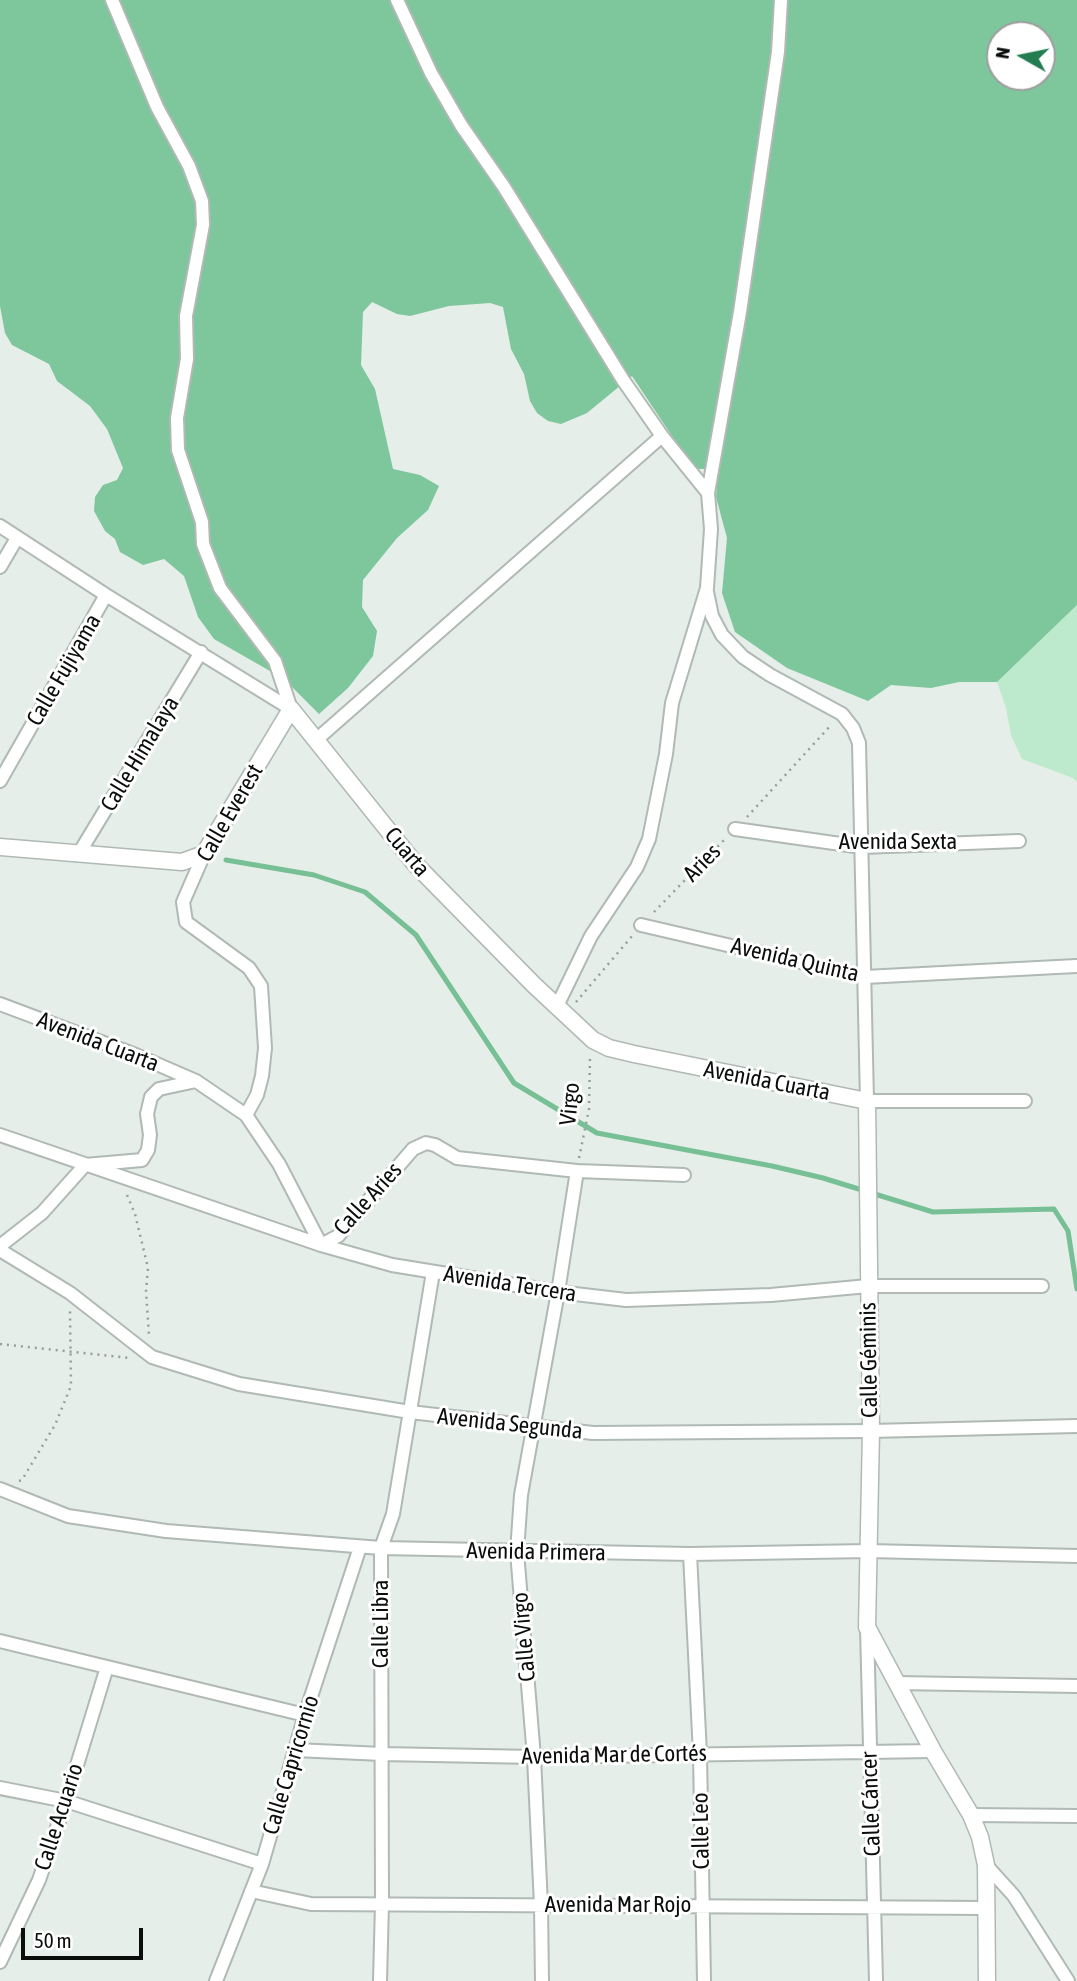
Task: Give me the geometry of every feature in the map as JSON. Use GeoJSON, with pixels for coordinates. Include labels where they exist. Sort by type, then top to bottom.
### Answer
{"type":"FeatureCollection","features":[{"type":"Feature","properties":{"kind":"street"},"geometry":{"type":"LineString","coordinates":[[112,0],[157,107],[189,166],[202,201],[203,225],[186,316],[187,359],[177,418],[178,450],[202,522],[203,544],[220,588],[275,661],[290,709]]}},
{"type":"Feature","properties":{"kind":"street"},"geometry":{"type":"LineString","coordinates":[[397,0],[431,73],[461,125],[504,187],[623,380],[662,436],[708,493]]}},
{"type":"Feature","properties":{"kind":"street"},"geometry":{"type":"LineString","coordinates":[[561,1010],[591,936],[636,867],[649,839],[664,766],[672,703],[707,588],[711,529],[708,493],[740,312],[778,52],[781,0]]}},
{"type":"Feature","properties":{"kind":"street"},"geometry":{"type":"LineString","coordinates":[[316,740],[662,436]]}},
{"type":"Feature","properties":{"kind":"street"},"geometry":{"type":"LineString","coordinates":[[0,526],[290,709]]}},
{"type":"Feature","properties":{"kind":"street"},"geometry":{"type":"LineString","coordinates":[[0,567],[17,538]]}},
{"type":"Feature","properties":{"kind":"street"},"geometry":{"type":"LineString","coordinates":[[707,588],[712,615],[722,635],[743,657],[770,676],[842,714]]}},
{"type":"Feature","properties":{"kind":"street","name":"Calle Fujiyama"},"geometry":{"type":"LineString","coordinates":[[0,781],[106,595]]}},
{"type":"Feature","properties":{"kind":"street","name":"Calle Himalaya"},"geometry":{"type":"LineString","coordinates":[[78,855],[201,652]]}},
{"type":"Feature","properties":{"kind":"street","name":"Cuarta"},"geometry":{"type":"LineString","coordinates":[[290,709],[416,865],[534,985]]}},
{"type":"Feature","properties":{"kind":"street","name":"Calle Everest"},"geometry":{"type":"LineString","coordinates":[[246,1115],[257,1095],[262,1076],[265,1048],[261,986],[249,968],[186,922],[183,902],[204,854],[290,709]]}},
{"type":"Feature","properties":{"kind":"street","name":"Calle Géminis"},"geometry":{"type":"LineString","coordinates":[[842,714],[853,728],[859,743],[862,847],[870,1431],[867,1627],[933,1751],[971,1815],[980,1837],[986,1865],[987,1981]]}},
{"type":"Feature","properties":{"kind":"street","name":"Avenida Sexta"},"geometry":{"type":"LineString","coordinates":[[735,829],[862,847],[1019,841]]}},
{"type":"Feature","properties":{"kind":"street"},"geometry":{"type":"LineString","coordinates":[[0,847],[182,862],[204,854]]}},
{"type":"Feature","properties":{"kind":"street","name":"Avenida Quinta"},"geometry":{"type":"LineString","coordinates":[[641,925],[865,977],[1076,966]]}},
{"type":"Feature","properties":{"kind":"street","name":"Avenida Cuarta"},"geometry":{"type":"LineString","coordinates":[[534,985],[593,1040],[609,1048],[634,1054],[867,1101],[1025,1101]]}},
{"type":"Feature","properties":{"kind":"street","name":"Avenida Cuarta"},"geometry":{"type":"LineString","coordinates":[[0,1004],[136,1055],[196,1081],[246,1115]]}},
{"type":"Feature","properties":{"kind":"street"},"geometry":{"type":"LineString","coordinates":[[0,1248],[42,1213],[85,1165],[142,1160],[148,1150],[150,1135],[147,1114],[151,1097],[159,1089],[196,1081]]}},
{"type":"Feature","properties":{"kind":"street"},"geometry":{"type":"LineString","coordinates":[[246,1115],[278,1164],[321,1245]]}},
{"type":"Feature","properties":{"kind":"street","name":"Avenida Tercera"},"geometry":{"type":"LineString","coordinates":[[0,1135],[321,1245],[391,1265],[558,1292],[626,1300],[771,1294],[867,1286],[1042,1286]]}},
{"type":"Feature","properties":{"kind":"street","name":"Calle Aries"},"geometry":{"type":"LineString","coordinates":[[321,1245],[338,1236],[413,1149],[426,1143],[435,1144],[457,1158],[576,1171]]}},
{"type":"Feature","properties":{"kind":"street"},"geometry":{"type":"LineString","coordinates":[[576,1171],[684,1175]]}},
{"type":"Feature","properties":{"kind":"street","name":"Calle Virgo"},"geometry":{"type":"LineString","coordinates":[[542,1981],[534,1757],[517,1552],[521,1495],[558,1292],[576,1171]]}},
{"type":"Feature","properties":{"kind":"street","name":"Avenida Segunda"},"geometry":{"type":"LineString","coordinates":[[0,1248],[70,1293],[152,1357],[239,1384],[410,1412],[593,1433],[1077,1426]]}},
{"type":"Feature","properties":{"kind":"street","name":"Calle Libra"},"geometry":{"type":"LineString","coordinates":[[380,1981],[381,1548],[393,1514],[433,1272]]}},
{"type":"Feature","properties":{"kind":"street","name":"Avenida Primera"},"geometry":{"type":"LineString","coordinates":[[1,1491],[68,1516],[166,1531],[360,1547],[517,1552],[690,1554],[869,1551],[1077,1556]]}},
{"type":"Feature","properties":{"kind":"street","name":"Calle Capricornio"},"geometry":{"type":"LineString","coordinates":[[216,1981],[262,1864],[305,1715],[360,1547]]}},
{"type":"Feature","properties":{"kind":"street","name":"Calle Leo"},"geometry":{"type":"LineString","coordinates":[[690,1554],[700,1754],[704,1981]]}},
{"type":"Feature","properties":{"kind":"street","name":"Calle Cáncer"},"geometry":{"type":"LineString","coordinates":[[867,1627],[876,1981]]}},
{"type":"Feature","properties":{"kind":"street"},"geometry":{"type":"LineString","coordinates":[[0,1641],[305,1715]]}},
{"type":"Feature","properties":{"kind":"street","name":"Calle Acuario"},"geometry":{"type":"LineString","coordinates":[[0,1962],[39,1880],[107,1667]]}},
{"type":"Feature","properties":{"kind":"street"},"geometry":{"type":"LineString","coordinates":[[896,1683],[1077,1686]]}},
{"type":"Feature","properties":{"kind":"street","name":"Avenida Mar de Cortés"},"geometry":{"type":"LineString","coordinates":[[295,1750],[534,1757],[933,1751]]}},
{"type":"Feature","properties":{"kind":"street"},"geometry":{"type":"LineString","coordinates":[[0,1788],[66,1801],[262,1864]]}},
{"type":"Feature","properties":{"kind":"street"},"geometry":{"type":"LineString","coordinates":[[971,1815],[1077,1816]]}},
{"type":"Feature","properties":{"kind":"street"},"geometry":{"type":"LineString","coordinates":[[986,1865],[1014,1896],[1068,1981]]}},
{"type":"Feature","properties":{"kind":"street","name":"Avenida Mar Rojo"},"geometry":{"type":"LineString","coordinates":[[251,1891],[311,1904],[988,1908]]}},
{"type":"Feature","properties":{"kind":"path","name":"Aries"},"geometry":{"type":"LineString","coordinates":[[561,1010],[842,714]]}},
{"type":"Feature","properties":{"kind":"path","name":"Virgo"},"geometry":{"type":"LineString","coordinates":[[576,1171],[589,1109],[589,1060],[593,1040]]}},
{"type":"Feature","properties":{"kind":"path"},"geometry":{"type":"LineString","coordinates":[[0,1344],[136,1359],[152,1357],[147,1315],[148,1268],[135,1214],[127,1194]]}},
{"type":"Feature","properties":{"kind":"path"},"geometry":{"type":"LineString","coordinates":[[1,1491],[22,1480],[55,1425],[71,1386],[70,1293]]}},
{"type":"Feature","properties":{"kind":"green space"},"geometry":{"type":"Polygon","coordinates":[[[0,0],[1077,0],[1077,605],[997,682],[959,682],[931,688],[891,685],[868,701],[787,668],[735,632],[722,593],[727,538],[716,497],[718,469],[694,469],[632,376],[587,413],[561,424],[548,421],[537,413],[530,401],[524,374],[511,349],[503,307],[490,303],[449,306],[410,316],[397,314],[372,302],[363,312],[361,365],[375,389],[393,469],[420,475],[439,486],[428,510],[397,538],[363,580],[362,607],[377,631],[373,656],[348,688],[319,714],[284,679],[214,639],[198,617],[184,576],[164,559],[143,565],[120,552],[115,539],[105,531],[94,511],[95,497],[103,485],[117,480],[123,468],[107,429],[90,406],[57,381],[49,364],[12,345],[5,333],[0,306],[0,0]]]}},
{"type":"Feature","properties":{"kind":"green space"},"geometry":{"type":"Polygon","coordinates":[[[1077,605],[1077,782],[1073,778],[1022,759],[1011,735],[997,682],[1077,605]]]}},
{"type":"Feature","properties":{"kind":"waterway"},"geometry":{"type":"LineString","coordinates":[[226,860],[314,875],[365,892],[416,935],[514,1083],[597,1133],[772,1166],[823,1178],[933,1212],[1054,1209],[1068,1231],[1077,1289]]}}]}
